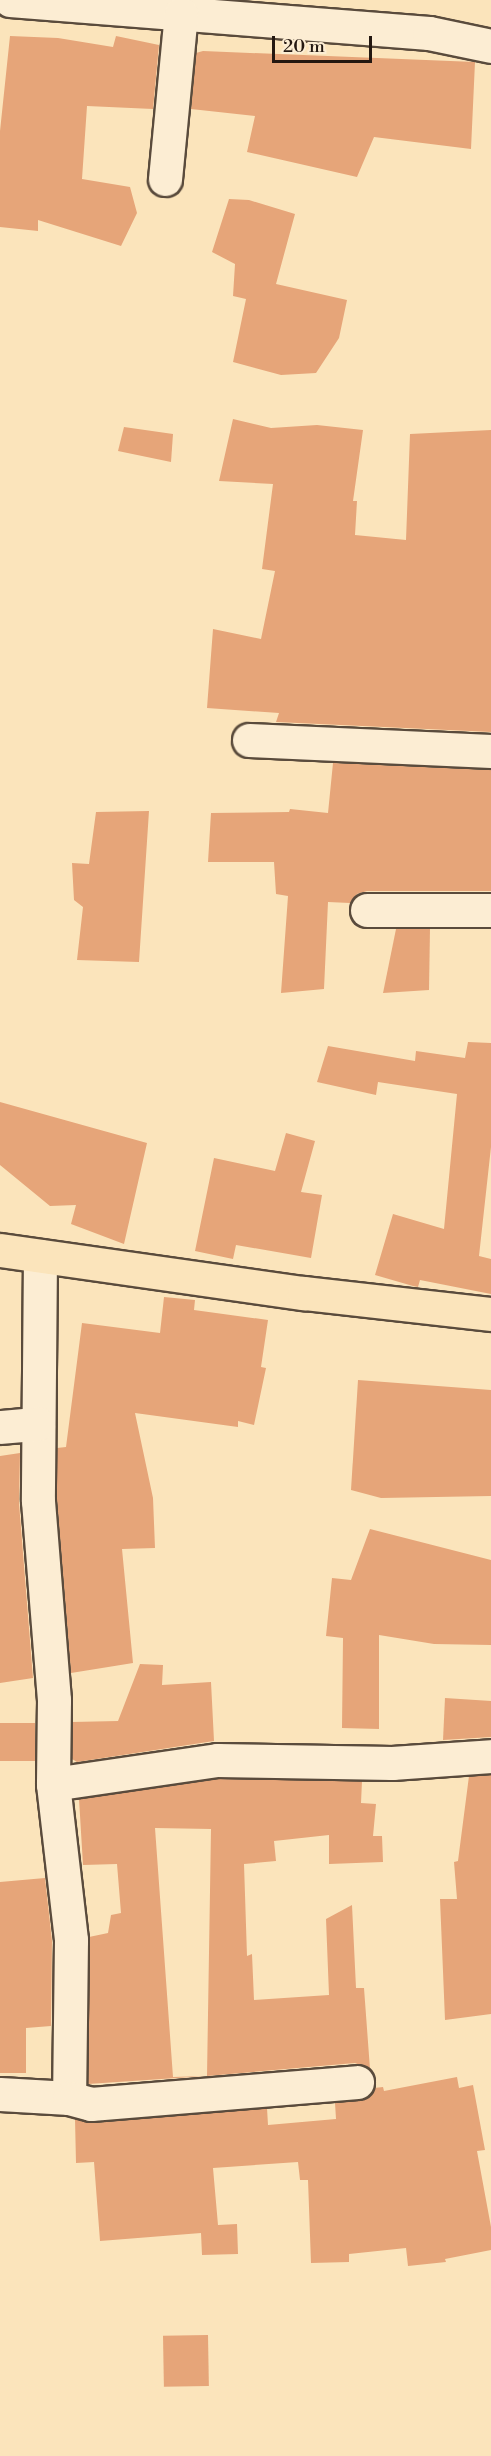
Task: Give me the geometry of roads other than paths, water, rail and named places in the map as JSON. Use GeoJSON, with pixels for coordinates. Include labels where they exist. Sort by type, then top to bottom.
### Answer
{"type":"FeatureCollection","features":[{"type":"Feature","properties":{"kind":"main road"},"geometry":{"type":"LineString","coordinates":[[0,1250],[304,1293],[491,1314]]}},
{"type":"Feature","properties":{"kind":"street"},"geometry":{"type":"LineString","coordinates":[[10,0],[429,33],[491,46]]}},
{"type":"Feature","properties":{"kind":"street"},"geometry":{"type":"LineString","coordinates":[[165,179],[181,14]]}},
{"type":"Feature","properties":{"kind":"street"},"geometry":{"type":"LineString","coordinates":[[249,740],[491,751]]}},
{"type":"Feature","properties":{"kind":"street"},"geometry":{"type":"LineString","coordinates":[[367,910],[491,910]]}},
{"type":"Feature","properties":{"kind":"street"},"geometry":{"type":"LineString","coordinates":[[40,1256],[38,1501],[54,1700],[53,1784],[71,1940],[69,2098]]}},
{"type":"Feature","properties":{"kind":"street"},"geometry":{"type":"LineString","coordinates":[[0,1428],[38,1424]]}},
{"type":"Feature","properties":{"kind":"street"},"geometry":{"type":"LineString","coordinates":[[53,1784],[217,1760],[392,1763],[491,1756]]}},
{"type":"Feature","properties":{"kind":"street"},"geometry":{"type":"LineString","coordinates":[[0,2094],[69,2098],[91,2104],[357,2082]]}}]}
